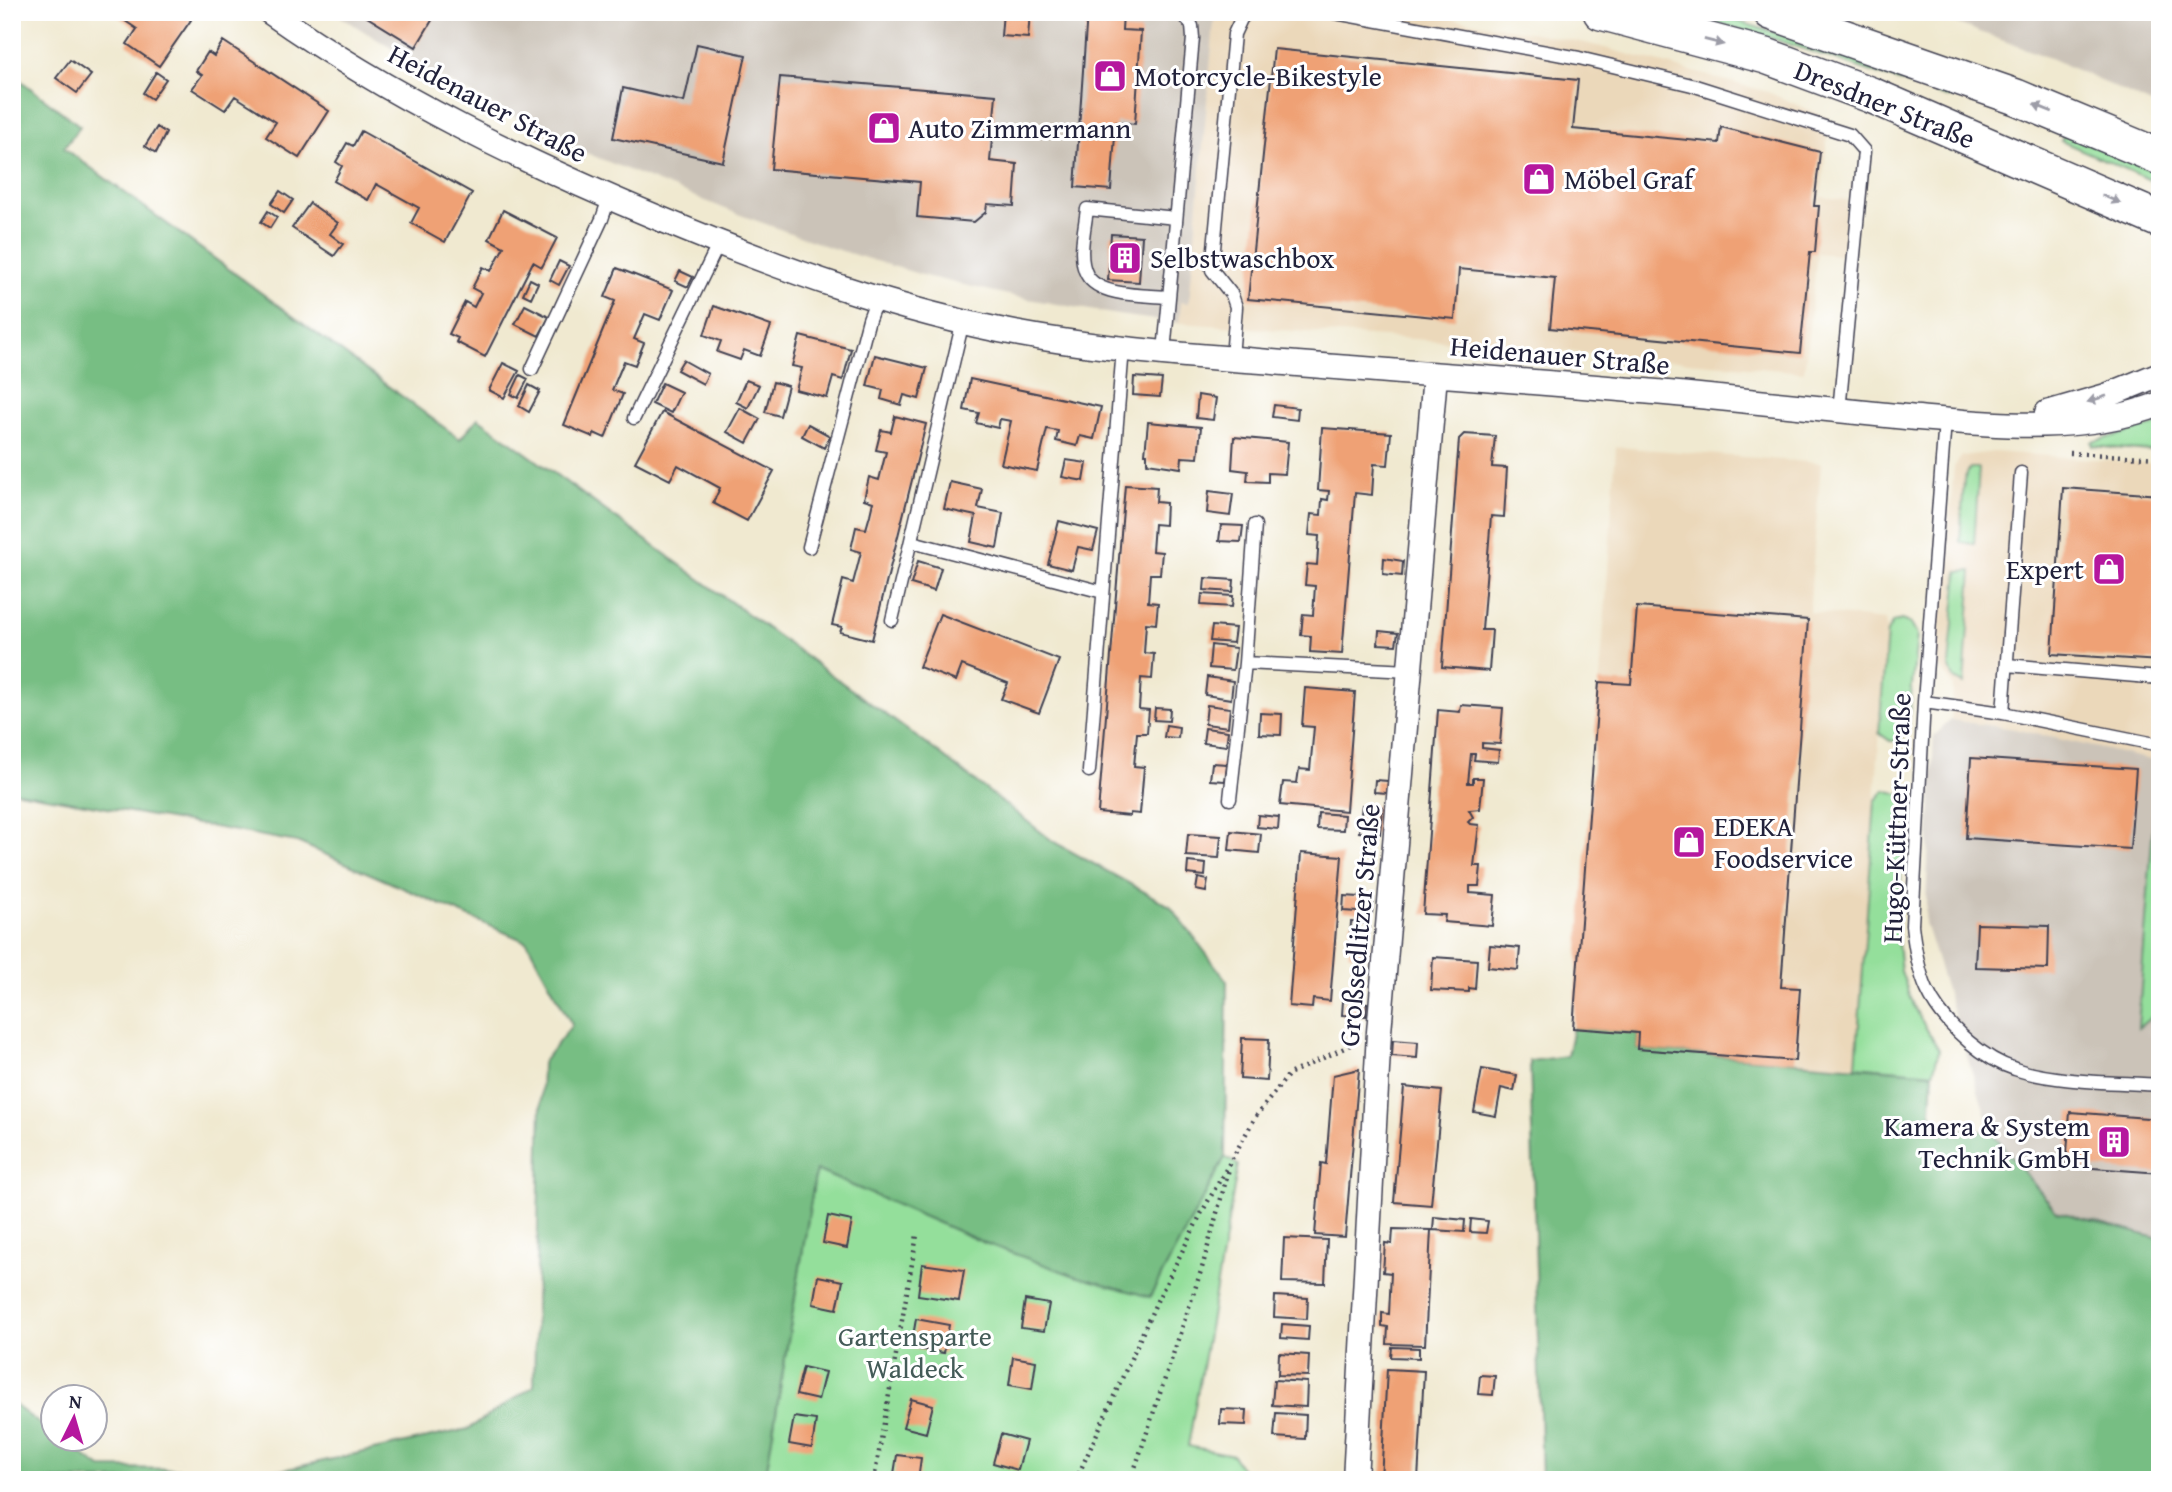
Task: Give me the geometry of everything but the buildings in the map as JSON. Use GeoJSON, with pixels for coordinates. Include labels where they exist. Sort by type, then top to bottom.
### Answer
{"type":"FeatureCollection","features":[{"type":"Feature","properties":{"kind":"main road","name":"Dresdner Straße"},"geometry":{"type":"LineString","coordinates":[[1601,12],[1766,56],[1871,95],[2160,220]]}},
{"type":"Feature","properties":{"kind":"main road","name":"Dresdner Straße"},"geometry":{"type":"LineString","coordinates":[[1771,12],[2016,97],[2160,157]]}},
{"type":"Feature","properties":{"kind":"street","name":"Heidenauer Straße"},"geometry":{"type":"LineString","coordinates":[[270,12],[411,100],[512,153],[610,198],[744,254],[877,298],[1037,337],[1232,359],[1696,396],[1992,424],[2110,420],[2160,404]]}},
{"type":"Feature","properties":{"kind":"street","name":"Heidenauer Straße"},"geometry":{"type":"LineString","coordinates":[[1992,424],[2068,408],[2160,374]]}},
{"type":"Feature","properties":{"kind":"street","name":"Großsedlitzer Straße"},"geometry":{"type":"LineString","coordinates":[[1355,1480],[1379,1032],[1435,375]]}},
{"type":"Feature","properties":{"kind":"lane"},"geometry":{"type":"LineString","coordinates":[[1164,352],[1193,38],[1192,26],[1182,12]]}},
{"type":"Feature","properties":{"kind":"lane"},"geometry":{"type":"LineString","coordinates":[[1232,359],[1236,307],[1232,295],[1212,270],[1234,34],[1247,12]]}},
{"type":"Feature","properties":{"kind":"lane"},"geometry":{"type":"LineString","coordinates":[[1329,12],[1579,58],[1692,85],[1850,135],[1864,151],[1839,411]]}},
{"type":"Feature","properties":{"kind":"lane"},"geometry":{"type":"LineString","coordinates":[[532,369],[610,198]]}},
{"type":"Feature","properties":{"kind":"lane"},"geometry":{"type":"LineString","coordinates":[[1169,297],[1118,293],[1092,281],[1086,274],[1083,256],[1087,209],[1176,218]]}},
{"type":"Feature","properties":{"kind":"lane"},"geometry":{"type":"LineString","coordinates":[[634,418],[719,243]]}},
{"type":"Feature","properties":{"kind":"lane"},"geometry":{"type":"LineString","coordinates":[[809,547],[869,319],[877,298]]}},
{"type":"Feature","properties":{"kind":"lane"},"geometry":{"type":"LineString","coordinates":[[892,620],[963,321]]}},
{"type":"Feature","properties":{"kind":"lane"},"geometry":{"type":"LineString","coordinates":[[1089,771],[1123,348]]}},
{"type":"Feature","properties":{"kind":"lane","name":"Hugo-Küttner-Straße"},"geometry":{"type":"LineString","coordinates":[[1945,420],[1924,702],[1912,925],[1916,958],[1924,985],[1937,1010],[1954,1029],[1980,1052],[2015,1069],[2071,1080],[2160,1085]]}},
{"type":"Feature","properties":{"kind":"lane"},"geometry":{"type":"LineString","coordinates":[[2003,713],[2021,473]]}},
{"type":"Feature","properties":{"kind":"lane"},"geometry":{"type":"LineString","coordinates":[[1230,799],[1245,663],[1255,525]]}},
{"type":"Feature","properties":{"kind":"lane"},"geometry":{"type":"LineString","coordinates":[[912,542],[1103,592]]}},
{"type":"Feature","properties":{"kind":"lane"},"geometry":{"type":"LineString","coordinates":[[1245,663],[1410,671]]}},
{"type":"Feature","properties":{"kind":"lane"},"geometry":{"type":"LineString","coordinates":[[2007,665],[2160,678]]}},
{"type":"Feature","properties":{"kind":"lane"},"geometry":{"type":"LineString","coordinates":[[1924,702],[2003,713],[2160,745]]}},
{"type":"Feature","properties":{"kind":"path"},"geometry":{"type":"LineString","coordinates":[[1076,1480],[1157,1301],[1256,1116],[1289,1074],[1379,1032]]}},
{"type":"Feature","properties":{"kind":"path"},"geometry":{"type":"LineString","coordinates":[[1131,1480],[1202,1268],[1231,1161]]}},
{"type":"Feature","properties":{"kind":"path"},"geometry":{"type":"LineString","coordinates":[[873,1480],[917,1235]]}},
{"type":"Feature","properties":{"kind":"shaded area"},"geometry":{"type":"Polygon","coordinates":[[[333,12],[1215,12],[1189,303],[1181,302],[1179,323],[1118,315],[1017,297],[929,277],[832,248],[738,214],[576,149],[428,71],[333,12]]]}},
{"type":"Feature","properties":{"kind":"shaded area","name":"Möbel Graf"},"geometry":{"type":"Polygon","coordinates":[[[1215,12],[1415,12],[1508,28],[1586,43],[1768,92],[1829,119],[1821,197],[1847,200],[1842,255],[1817,253],[1804,372],[1443,341],[1179,323],[1181,302],[1189,302],[1215,12]]]}},
{"type":"Feature","properties":{"kind":"shaded area"},"geometry":{"type":"Polygon","coordinates":[[[1926,12],[2160,12],[2160,108],[2050,58],[1926,12]]]}},
{"type":"Feature","properties":{"kind":"shaded area"},"geometry":{"type":"Polygon","coordinates":[[[1616,447],[1821,463],[1809,612],[1885,620],[1887,632],[1856,1066],[1637,1049],[1638,1033],[1573,1028],[1616,447]]]}},
{"type":"Feature","properties":{"kind":"shaded area"},"geometry":{"type":"Polygon","coordinates":[[[1994,452],[2160,464],[2160,762],[2015,729],[1951,720],[1953,686],[1936,661],[1954,467],[1962,456],[1994,452]]]}},
{"type":"Feature","properties":{"kind":"shaded area"},"geometry":{"type":"Polygon","coordinates":[[[1951,720],[2015,729],[2160,762],[2160,1239],[2056,1211],[1991,1132],[1925,923],[1934,736],[1951,720]]]}},
{"type":"Feature","properties":{"kind":"green space"},"geometry":{"type":"Polygon","coordinates":[[[1679,12],[1706,12],[1956,90],[1950,98],[1771,38],[1679,12]]]}},
{"type":"Feature","properties":{"kind":"green space"},"geometry":{"type":"Polygon","coordinates":[[[12,74],[80,126],[64,148],[460,439],[478,418],[936,751],[1054,842],[1170,906],[1227,981],[1225,1157],[1150,1297],[1075,1276],[985,1243],[816,1170],[765,1480],[12,1480],[12,1403],[38,1422],[38,1454],[82,1454],[101,1468],[283,1470],[468,1429],[534,1386],[542,1063],[572,1025],[527,942],[297,842],[12,791],[12,74]]]}},
{"type":"Feature","properties":{"kind":"green space"},"geometry":{"type":"Polygon","coordinates":[[[2065,133],[2160,174],[2160,184],[2061,141],[2065,133]]]}},
{"type":"Feature","properties":{"kind":"green space"},"geometry":{"type":"Polygon","coordinates":[[[2160,424],[2160,452],[2093,446],[2092,442],[2160,424]]]}},
{"type":"Feature","properties":{"kind":"green space"},"geometry":{"type":"Polygon","coordinates":[[[1970,468],[1979,468],[1974,544],[1960,542],[1964,479],[1970,468]]]}},
{"type":"Feature","properties":{"kind":"green space"},"geometry":{"type":"Polygon","coordinates":[[[1972,571],[1964,684],[1954,679],[1949,665],[1958,572],[1972,571]]]}},
{"type":"Feature","properties":{"kind":"green space"},"geometry":{"type":"Polygon","coordinates":[[[1902,620],[1911,624],[1917,635],[1908,728],[1899,741],[1890,741],[1879,733],[1887,632],[1893,622],[1902,620]]]}},
{"type":"Feature","properties":{"kind":"green space"},"geometry":{"type":"Polygon","coordinates":[[[2157,772],[2160,772],[2160,1010],[2138,1028],[2157,772]]]}},
{"type":"Feature","properties":{"kind":"green space"},"geometry":{"type":"Polygon","coordinates":[[[1885,790],[1900,794],[1906,803],[1897,933],[1901,971],[1913,1006],[1939,1050],[1933,1073],[1856,1066],[1875,801],[1885,790]]]}},
{"type":"Feature","properties":{"kind":"green space"},"geometry":{"type":"Polygon","coordinates":[[[1573,1028],[1638,1033],[1637,1049],[1933,1073],[1930,1127],[1991,1132],[2056,1211],[2160,1239],[2160,1480],[1542,1480],[1530,1061],[1567,1056],[1573,1028]]]}},
{"type":"Feature","properties":{"kind":"green space","name":"Gartensparte Waldeck"},"geometry":{"type":"Polygon","coordinates":[[[1225,1157],[1238,1165],[1188,1446],[1233,1455],[1245,1475],[1245,1480],[765,1480],[816,1170],[985,1243],[1150,1297],[1225,1157]]]}},
{"type":"Feature","properties":{"kind":"place","name":"Motorcycle-Bikestyle"},"geometry":{"type":"Point","coordinates":[1110,76]}},
{"type":"Feature","properties":{"kind":"place","name":"Auto Zimmermann"},"geometry":{"type":"Point","coordinates":[884,128]}},
{"type":"Feature","properties":{"kind":"place","name":"Möbel Graf"},"geometry":{"type":"Point","coordinates":[1539,179]}},
{"type":"Feature","properties":{"kind":"place","name":"Selbstwaschbox"},"geometry":{"type":"Point","coordinates":[1125,258]}},
{"type":"Feature","properties":{"kind":"place","name":"Expert"},"geometry":{"type":"Point","coordinates":[2109,569]}},
{"type":"Feature","properties":{"kind":"place","name":"EDEKA Foodservice"},"geometry":{"type":"Point","coordinates":[1689,842]}},
{"type":"Feature","properties":{"kind":"place","name":"Kamera & System Technik GmbH"},"geometry":{"type":"Point","coordinates":[2114,1142]}}]}
